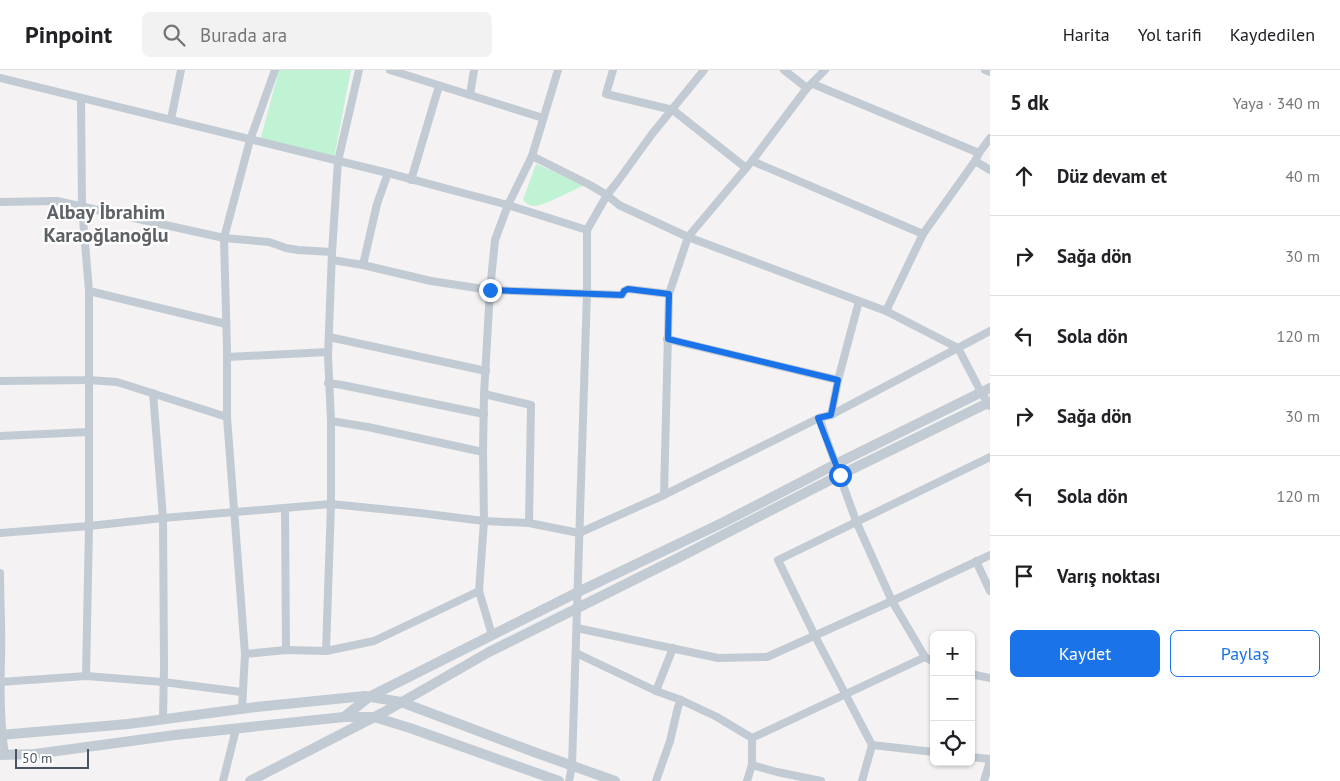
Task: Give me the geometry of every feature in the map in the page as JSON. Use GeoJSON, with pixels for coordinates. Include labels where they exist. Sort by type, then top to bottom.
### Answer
{"type":"FeatureCollection","features":[{"type":"Feature","properties":{"kind":"street"},"geometry":{"type":"LineString","coordinates":[[171,119],[181,70]]}},
{"type":"Feature","properties":{"kind":"street"},"geometry":{"type":"LineString","coordinates":[[242,709],[245,654],[227,417],[224,238],[250,140],[275,70]]}},
{"type":"Feature","properties":{"kind":"street"},"geometry":{"type":"LineString","coordinates":[[326,651],[332,504],[328,352],[332,256],[338,161],[359,70]]}},
{"type":"Feature","properties":{"kind":"street"},"geometry":{"type":"LineString","coordinates":[[390,70],[543,118]]}},
{"type":"Feature","properties":{"kind":"street"},"geometry":{"type":"LineString","coordinates":[[470,95],[474,70]]}},
{"type":"Feature","properties":{"kind":"street"},"geometry":{"type":"LineString","coordinates":[[492,635],[479,591],[484,521],[484,394],[495,240],[508,205],[532,156],[558,70]]}},
{"type":"Feature","properties":{"kind":"street"},"geometry":{"type":"LineString","coordinates":[[614,70],[606,94],[672,110],[746,168]]}},
{"type":"Feature","properties":{"kind":"street"},"geometry":{"type":"LineString","coordinates":[[569,781],[572,766],[577,628],[587,292],[587,230],[607,196],[652,134],[704,70]]}},
{"type":"Feature","properties":{"kind":"street"},"geometry":{"type":"LineString","coordinates":[[784,70],[810,86],[979,153]]}},
{"type":"Feature","properties":{"kind":"street"},"geometry":{"type":"LineString","coordinates":[[664,495],[669,294],[688,237],[825,70]]}},
{"type":"Feature","properties":{"kind":"street"},"geometry":{"type":"LineString","coordinates":[[985,70],[990,72]]}},
{"type":"Feature","properties":{"kind":"street"},"geometry":{"type":"LineString","coordinates":[[0,78],[388,173],[508,205],[587,230]]}},
{"type":"Feature","properties":{"kind":"street"},"geometry":{"type":"LineString","coordinates":[[411,180],[439,86]]}},
{"type":"Feature","properties":{"kind":"street"},"geometry":{"type":"LineString","coordinates":[[81,98],[82,207],[89,291],[89,526],[86,676]]}},
{"type":"Feature","properties":{"kind":"street"},"geometry":{"type":"LineString","coordinates":[[886,311],[923,234],[990,138]]}},
{"type":"Feature","properties":{"kind":"street"},"geometry":{"type":"LineString","coordinates":[[250,781],[374,717],[489,652],[840,475],[990,403],[985,390],[958,348],[886,311],[688,237],[619,205],[590,185],[532,156]]}},
{"type":"Feature","properties":{"kind":"street"},"geometry":{"type":"LineString","coordinates":[[752,161],[923,234]]}},
{"type":"Feature","properties":{"kind":"street"},"geometry":{"type":"LineString","coordinates":[[975,162],[990,170]]}},
{"type":"Feature","properties":{"kind":"street"},"geometry":{"type":"LineString","coordinates":[[363,265],[376,204],[388,173]]}},
{"type":"Feature","properties":{"kind":"street"},"geometry":{"type":"LineString","coordinates":[[0,202],[57,201],[224,238],[241,241],[270,242],[286,248],[332,256],[430,281],[490,290],[587,292],[622,295],[628,289],[669,294]]}},
{"type":"Feature","properties":{"kind":"street"},"geometry":{"type":"LineString","coordinates":[[89,291],[226,324]]}},
{"type":"Feature","properties":{"kind":"street"},"geometry":{"type":"LineString","coordinates":[[831,415],[838,380],[859,301]]}},
{"type":"Feature","properties":{"kind":"street"},"geometry":{"type":"LineString","coordinates":[[0,533],[332,504],[484,521],[529,523],[579,533],[664,495],[818,418],[831,415],[990,331]]}},
{"type":"Feature","properties":{"kind":"street"},"geometry":{"type":"LineString","coordinates":[[329,337],[486,371]]}},
{"type":"Feature","properties":{"kind":"street"},"geometry":{"type":"LineString","coordinates":[[668,339],[838,380]]}},
{"type":"Feature","properties":{"kind":"street"},"geometry":{"type":"LineString","coordinates":[[227,357],[328,352]]}},
{"type":"Feature","properties":{"kind":"street"},"geometry":{"type":"LineString","coordinates":[[0,381],[89,380],[117,382],[227,417]]}},
{"type":"Feature","properties":{"kind":"street"},"geometry":{"type":"LineString","coordinates":[[328,384],[342,384],[484,414]]}},
{"type":"Feature","properties":{"kind":"street"},"geometry":{"type":"LineString","coordinates":[[344,718],[370,697],[578,592],[724,522],[985,390]]}},
{"type":"Feature","properties":{"kind":"street"},"geometry":{"type":"LineString","coordinates":[[153,393],[163,518],[163,719]]}},
{"type":"Feature","properties":{"kind":"street"},"geometry":{"type":"LineString","coordinates":[[484,394],[531,405],[529,523]]}},
{"type":"Feature","properties":{"kind":"street"},"geometry":{"type":"LineString","coordinates":[[818,418],[856,521],[892,601],[925,657],[930,660]]}},
{"type":"Feature","properties":{"kind":"street"},"geometry":{"type":"LineString","coordinates":[[331,421],[368,427],[483,452]]}},
{"type":"Feature","properties":{"kind":"street"},"geometry":{"type":"LineString","coordinates":[[0,436],[88,432]]}},
{"type":"Feature","properties":{"kind":"street"},"geometry":{"type":"LineString","coordinates":[[862,781],[872,745],[778,560],[990,457]]}},
{"type":"Feature","properties":{"kind":"street"},"geometry":{"type":"LineString","coordinates":[[285,508],[286,650]]}},
{"type":"Feature","properties":{"kind":"street"},"geometry":{"type":"LineString","coordinates":[[577,628],[718,658],[766,657],[990,555]]}},
{"type":"Feature","properties":{"kind":"street"},"geometry":{"type":"LineString","coordinates":[[976,561],[990,591]]}},
{"type":"Feature","properties":{"kind":"street"},"geometry":{"type":"LineString","coordinates":[[0,573],[2,755],[35,754],[175,735],[344,718],[374,717],[560,781]]}},
{"type":"Feature","properties":{"kind":"street"},"geometry":{"type":"LineString","coordinates":[[245,654],[286,650],[326,651],[374,641],[479,591]]}},
{"type":"Feature","properties":{"kind":"street"},"geometry":{"type":"LineString","coordinates":[[656,691],[673,648]]}},
{"type":"Feature","properties":{"kind":"street"},"geometry":{"type":"LineString","coordinates":[[576,653],[656,691],[682,700],[752,738]]}},
{"type":"Feature","properties":{"kind":"street"},"geometry":{"type":"LineString","coordinates":[[752,738],[925,657]]}},
{"type":"Feature","properties":{"kind":"street"},"geometry":{"type":"LineString","coordinates":[[975,675],[990,678]]}},
{"type":"Feature","properties":{"kind":"street"},"geometry":{"type":"LineString","coordinates":[[0,682],[86,676],[163,682],[242,692]]}},
{"type":"Feature","properties":{"kind":"street"},"geometry":{"type":"LineString","coordinates":[[1,735],[109,726],[365,696],[401,702],[615,781]]}},
{"type":"Feature","properties":{"kind":"street"},"geometry":{"type":"LineString","coordinates":[[656,781],[670,741],[678,707],[682,700]]}},
{"type":"Feature","properties":{"kind":"street"},"geometry":{"type":"LineString","coordinates":[[223,781],[236,729]]}},
{"type":"Feature","properties":{"kind":"street"},"geometry":{"type":"LineString","coordinates":[[747,781],[752,765],[752,738]]}},
{"type":"Feature","properties":{"kind":"street"},"geometry":{"type":"LineString","coordinates":[[872,745],[930,752]]}},
{"type":"Feature","properties":{"kind":"street"},"geometry":{"type":"LineString","coordinates":[[975,758],[990,760],[984,781]]}},
{"type":"Feature","properties":{"kind":"street"},"geometry":{"type":"LineString","coordinates":[[752,765],[821,781]]}},
{"type":"Feature","properties":{"kind":"green space"},"geometry":{"type":"Polygon","coordinates":[[[279,70],[351,70],[333,163],[259,145],[279,70]]]}},
{"type":"Feature","properties":{"kind":"green space"},"geometry":{"type":"Polygon","coordinates":[[[536,164],[585,185],[544,203],[530,205],[523,200],[536,164]]]}},
{"type":"Feature","properties":{"kind":"district","name":"Albay İbrahim Karaoğlanoğlu"},"geometry":{"type":"Point","coordinates":[106,224]}},
{"type":"Feature","properties":{"kind":"route"},"geometry":{"type":"LineString","coordinates":[[490,290],[587,292],[622,295],[628,289],[669,294],[668,339],[838,380],[831,415],[818,418],[840,475]]}}]}
